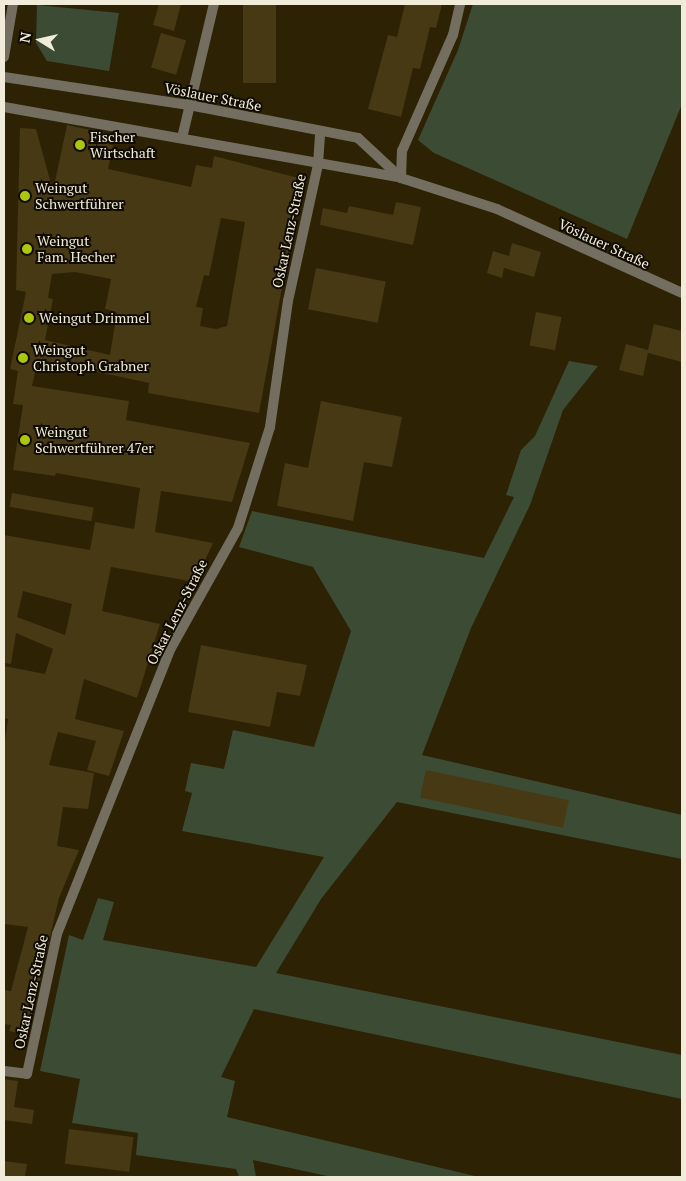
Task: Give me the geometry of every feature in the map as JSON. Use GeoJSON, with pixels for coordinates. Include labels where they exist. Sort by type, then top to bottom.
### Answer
{"type":"FeatureCollection","features":[{"type":"Feature","properties":{"kind":"street"},"geometry":{"type":"LineString","coordinates":[[4,57],[13,4]]}},
{"type":"Feature","properties":{"kind":"street"},"geometry":{"type":"LineString","coordinates":[[182,138],[214,4]]}},
{"type":"Feature","properties":{"kind":"street"},"geometry":{"type":"LineString","coordinates":[[401,178],[402,152],[453,35],[460,4]]}},
{"type":"Feature","properties":{"kind":"street","name":"Vöslauer Straße"},"geometry":{"type":"LineString","coordinates":[[4,77],[189,105],[358,138],[401,178]]}},
{"type":"Feature","properties":{"kind":"street","name":"Vöslauer Straße"},"geometry":{"type":"LineString","coordinates":[[4,107],[401,178],[497,209],[682,293]]}},
{"type":"Feature","properties":{"kind":"street","name":"Oskar Lenz-Straße"},"geometry":{"type":"LineString","coordinates":[[4,1071],[27,1074],[57,934],[171,648],[238,528],[270,427],[288,301],[318,164],[320,132]]}},
{"type":"Feature","properties":{"kind":"green space"},"geometry":{"type":"Polygon","coordinates":[[[473,4],[682,4],[682,104],[627,239],[434,153],[418,140],[458,50],[473,4]]]}},
{"type":"Feature","properties":{"kind":"green space"},"geometry":{"type":"Polygon","coordinates":[[[37,5],[119,13],[109,71],[47,61],[36,43],[37,5]]]}},
{"type":"Feature","properties":{"kind":"green space"},"geometry":{"type":"Polygon","coordinates":[[[569,361],[598,366],[563,410],[530,505],[471,628],[422,755],[682,815],[682,859],[397,802],[321,899],[276,973],[682,1055],[682,1099],[254,1009],[221,1077],[235,1081],[227,1117],[479,1177],[332,1177],[253,1160],[256,1177],[239,1177],[236,1169],[136,1155],[138,1133],[72,1123],[80,1079],[40,1071],[69,935],[83,940],[98,898],[114,902],[103,940],[256,967],[324,857],[182,831],[192,793],[185,791],[191,763],[224,769],[233,730],[314,747],[351,631],[313,567],[239,547],[252,511],[484,558],[514,497],[506,495],[521,450],[535,436],[569,361]]]}},
{"type":"Feature","properties":{"kind":"building"},"geometry":{"type":"Polygon","coordinates":[[[159,4],[181,4],[174,31],[153,25],[159,4]]]}},
{"type":"Feature","properties":{"kind":"building"},"geometry":{"type":"Polygon","coordinates":[[[243,4],[276,4],[276,83],[243,83],[243,4]]]}},
{"type":"Feature","properties":{"kind":"building"},"geometry":{"type":"Polygon","coordinates":[[[405,4],[442,4],[436,28],[430,27],[420,69],[413,68],[401,117],[368,109],[388,35],[397,37],[405,4]]]}},
{"type":"Feature","properties":{"kind":"building"},"geometry":{"type":"Polygon","coordinates":[[[161,33],[186,40],[176,75],[151,68],[161,33]]]}},
{"type":"Feature","properties":{"kind":"building"},"geometry":{"type":"Polygon","coordinates":[[[67,125],[109,134],[107,144],[113,145],[108,169],[191,187],[196,165],[212,168],[214,156],[302,179],[259,413],[148,393],[149,383],[38,359],[32,386],[129,401],[126,420],[250,443],[232,502],[161,491],[155,532],[213,543],[195,582],[111,567],[102,611],[160,624],[137,698],[84,679],[75,719],[124,731],[109,776],[87,770],[96,741],[58,732],[49,765],[94,773],[88,809],[63,807],[57,846],[79,850],[59,898],[27,1035],[9,1031],[11,1025],[4,1024],[4,990],[11,991],[28,927],[4,924],[4,746],[8,719],[4,718],[4,666],[45,674],[53,649],[16,633],[11,664],[4,663],[4,535],[90,550],[95,522],[134,529],[140,488],[56,473],[55,476],[13,470],[23,405],[13,404],[18,371],[10,369],[26,292],[16,290],[20,128],[36,129],[53,191],[67,125]],[[221,218],[209,276],[204,275],[196,307],[203,308],[200,326],[216,329],[227,326],[245,222],[221,218]],[[75,272],[52,274],[48,298],[53,299],[45,340],[110,355],[117,312],[105,309],[111,279],[75,272]],[[23,591],[17,617],[65,635],[72,604],[23,591]]]}},
{"type":"Feature","properties":{"kind":"building"},"geometry":{"type":"Polygon","coordinates":[[[396,202],[421,207],[413,245],[320,225],[323,208],[347,213],[349,206],[393,215],[396,202]]]}},
{"type":"Feature","properties":{"kind":"building"},"geometry":{"type":"Polygon","coordinates":[[[512,243],[541,252],[534,277],[504,268],[502,278],[487,273],[493,251],[509,256],[512,243]]]}},
{"type":"Feature","properties":{"kind":"building"},"geometry":{"type":"Polygon","coordinates":[[[316,268],[386,282],[378,323],[308,309],[316,268]]]}},
{"type":"Feature","properties":{"kind":"building"},"geometry":{"type":"Polygon","coordinates":[[[536,312],[562,317],[555,350],[530,345],[536,312]]]}},
{"type":"Feature","properties":{"kind":"building"},"geometry":{"type":"Polygon","coordinates":[[[654,324],[682,331],[682,362],[648,353],[643,376],[619,370],[626,344],[648,350],[654,324]]]}},
{"type":"Feature","properties":{"kind":"building"},"geometry":{"type":"Polygon","coordinates":[[[321,401],[402,417],[392,467],[364,462],[353,521],[277,506],[285,463],[308,468],[321,401]]]}},
{"type":"Feature","properties":{"kind":"building"},"geometry":{"type":"Polygon","coordinates":[[[12,493],[94,507],[91,521],[10,507],[12,493]]]}},
{"type":"Feature","properties":{"kind":"building"},"geometry":{"type":"Polygon","coordinates":[[[201,645],[307,665],[300,696],[277,692],[270,727],[188,712],[201,645]]]}},
{"type":"Feature","properties":{"kind":"building"},"geometry":{"type":"Polygon","coordinates":[[[426,770],[569,800],[563,828],[420,797],[426,770]]]}},
{"type":"Feature","properties":{"kind":"building"},"geometry":{"type":"Polygon","coordinates":[[[4,1079],[18,1081],[14,1107],[34,1110],[32,1124],[4,1120],[4,1079]]]}},
{"type":"Feature","properties":{"kind":"building"},"geometry":{"type":"Polygon","coordinates":[[[69,1129],[134,1137],[129,1172],[65,1164],[69,1129]]]}},
{"type":"Feature","properties":{"kind":"building"},"geometry":{"type":"Polygon","coordinates":[[[4,1161],[27,1164],[25,1177],[4,1177],[4,1161]]]}},
{"type":"Feature","properties":{"kind":"place","name":"Fischer Wirtschaft"},"geometry":{"type":"Point","coordinates":[80,145]}},
{"type":"Feature","properties":{"kind":"place","name":"Weingut Schwertführer"},"geometry":{"type":"Point","coordinates":[25,196]}},
{"type":"Feature","properties":{"kind":"place","name":"Weingut Fam. Hecher"},"geometry":{"type":"Point","coordinates":[27,249]}},
{"type":"Feature","properties":{"kind":"place","name":"Weingut Drimmel"},"geometry":{"type":"Point","coordinates":[29,318]}},
{"type":"Feature","properties":{"kind":"place","name":"Weingut Christoph Grabner"},"geometry":{"type":"Point","coordinates":[23,358]}},
{"type":"Feature","properties":{"kind":"place","name":"Weingut Schwertführer 47er"},"geometry":{"type":"Point","coordinates":[25,440]}}]}
